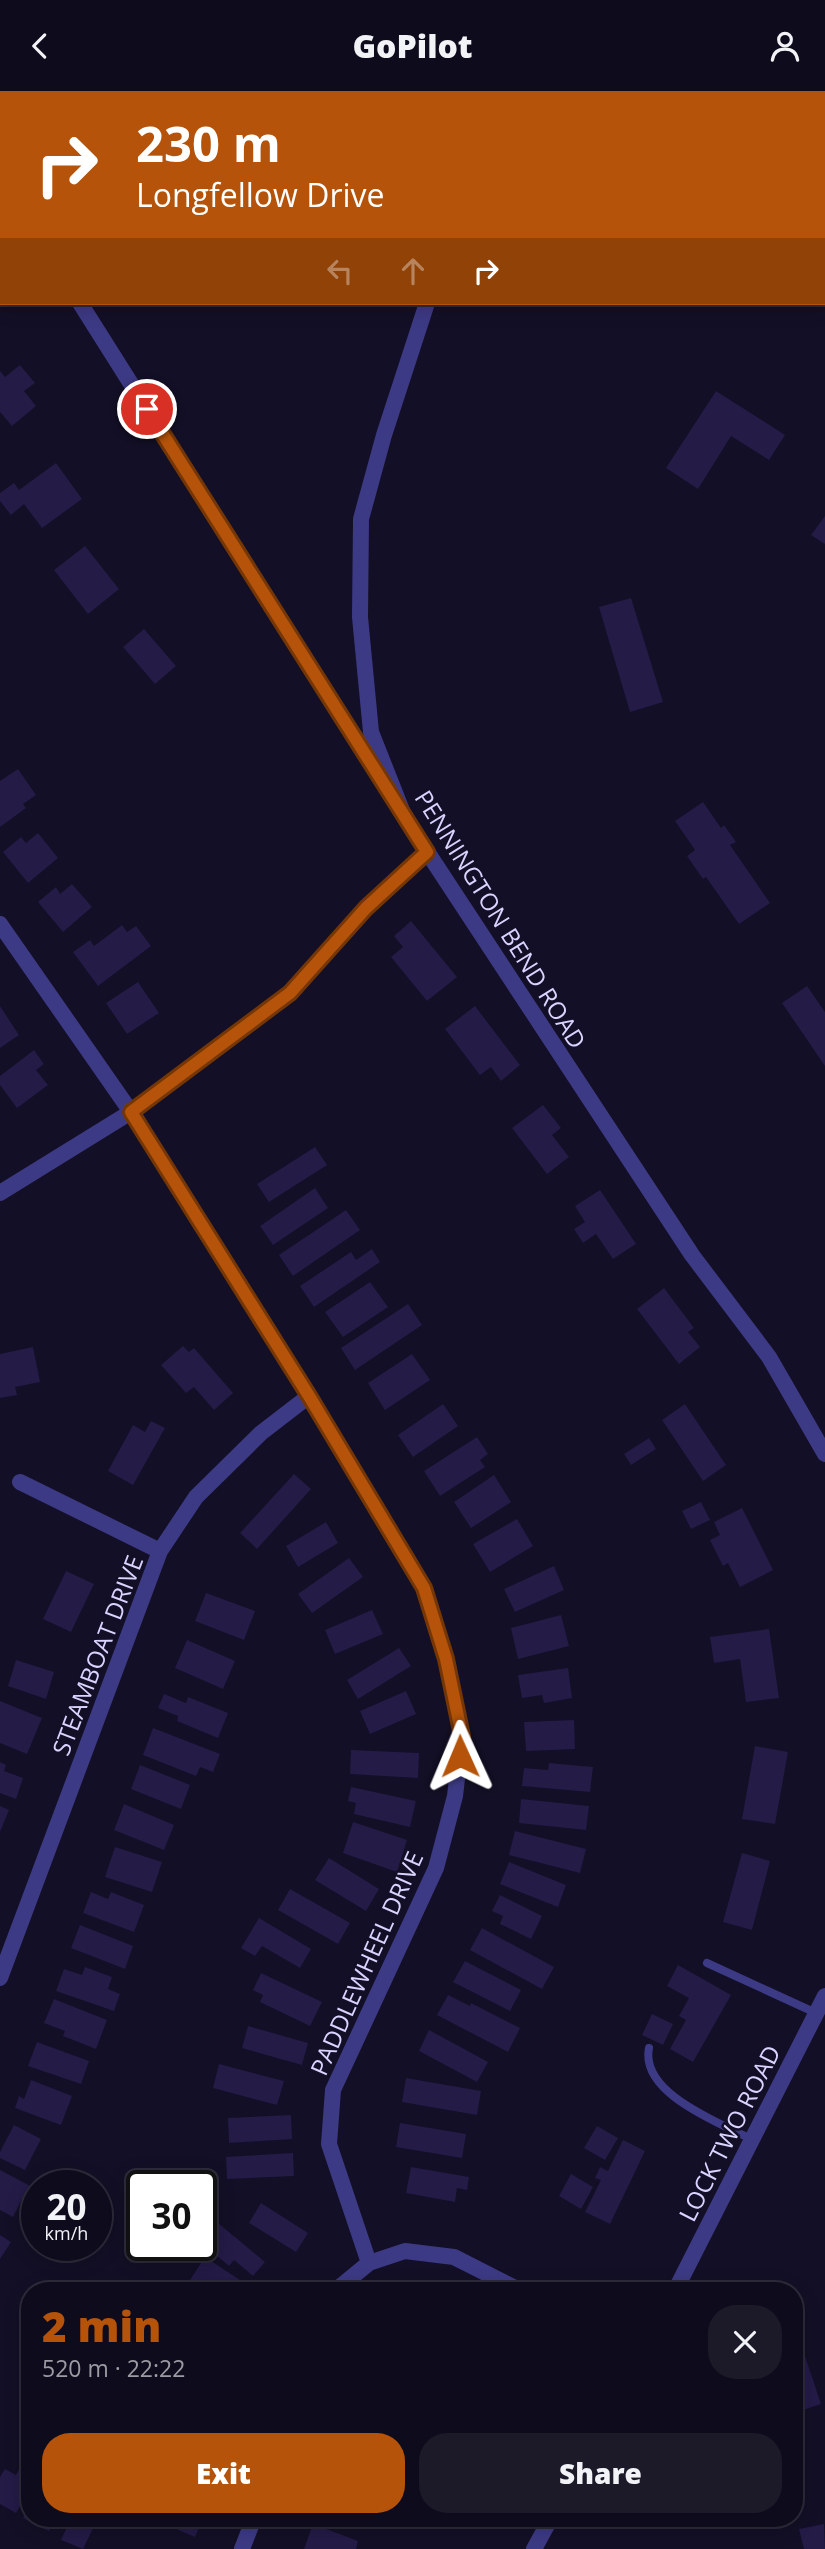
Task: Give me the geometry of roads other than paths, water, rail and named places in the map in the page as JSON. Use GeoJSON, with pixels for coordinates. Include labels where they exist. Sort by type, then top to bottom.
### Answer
{"type":"FeatureCollection","features":[{"type":"Feature","properties":{"kind":"street"},"geometry":{"type":"LineString","coordinates":[[81,305],[405,818]]}},
{"type":"Feature","properties":{"kind":"street","name":"PENNINGTON BEND ROAD"},"geometry":{"type":"LineString","coordinates":[[426,305],[384,435],[361,519],[360,617],[370,732],[405,818],[692,1255],[769,1357],[821,1435],[825,1454]]}},
{"type":"Feature","properties":{"kind":"street"},"geometry":{"type":"LineString","coordinates":[[0,1193],[131,1112],[290,993],[366,908],[427,852]]}},
{"type":"Feature","properties":{"kind":"street","name":"PADDLEWHEEL DRIVE"},"geometry":{"type":"LineString","coordinates":[[0,924],[131,1112],[309,1396],[424,1588],[446,1659],[462,1736],[455,1796],[436,1868],[333,2090],[328,2144],[369,2263]]}},
{"type":"Feature","properties":{"kind":"street","name":"STEAMBOAT DRIVE"},"geometry":{"type":"LineString","coordinates":[[0,1978],[160,1552],[196,1497],[261,1433],[309,1396]]}},
{"type":"Feature","properties":{"kind":"street"},"geometry":{"type":"LineString","coordinates":[[20,1482],[160,1552]]}},
{"type":"Feature","properties":{"kind":"street","name":"LOCK TWO ROAD"},"geometry":{"type":"LineString","coordinates":[[680,2282],[825,1996]]}},
{"type":"Feature","properties":{"kind":"street"},"geometry":{"type":"LineString","coordinates":[[346,2282],[369,2263],[405,2251],[454,2257],[503,2282]]}},
{"type":"Feature","properties":{"kind":"street"},"geometry":{"type":"LineString","coordinates":[[242,2549],[251,2527]]}},
{"type":"Feature","properties":{"kind":"street"},"geometry":{"type":"LineString","coordinates":[[534,2549],[546,2527]]}},
{"type":"Feature","properties":{"kind":"lane"},"geometry":{"type":"LineString","coordinates":[[706,1963],[816,2013]]}},
{"type":"Feature","properties":{"kind":"lane"},"geometry":{"type":"LineString","coordinates":[[649,2048],[647,2061],[653,2076],[667,2092],[751,2139]]}}]}
